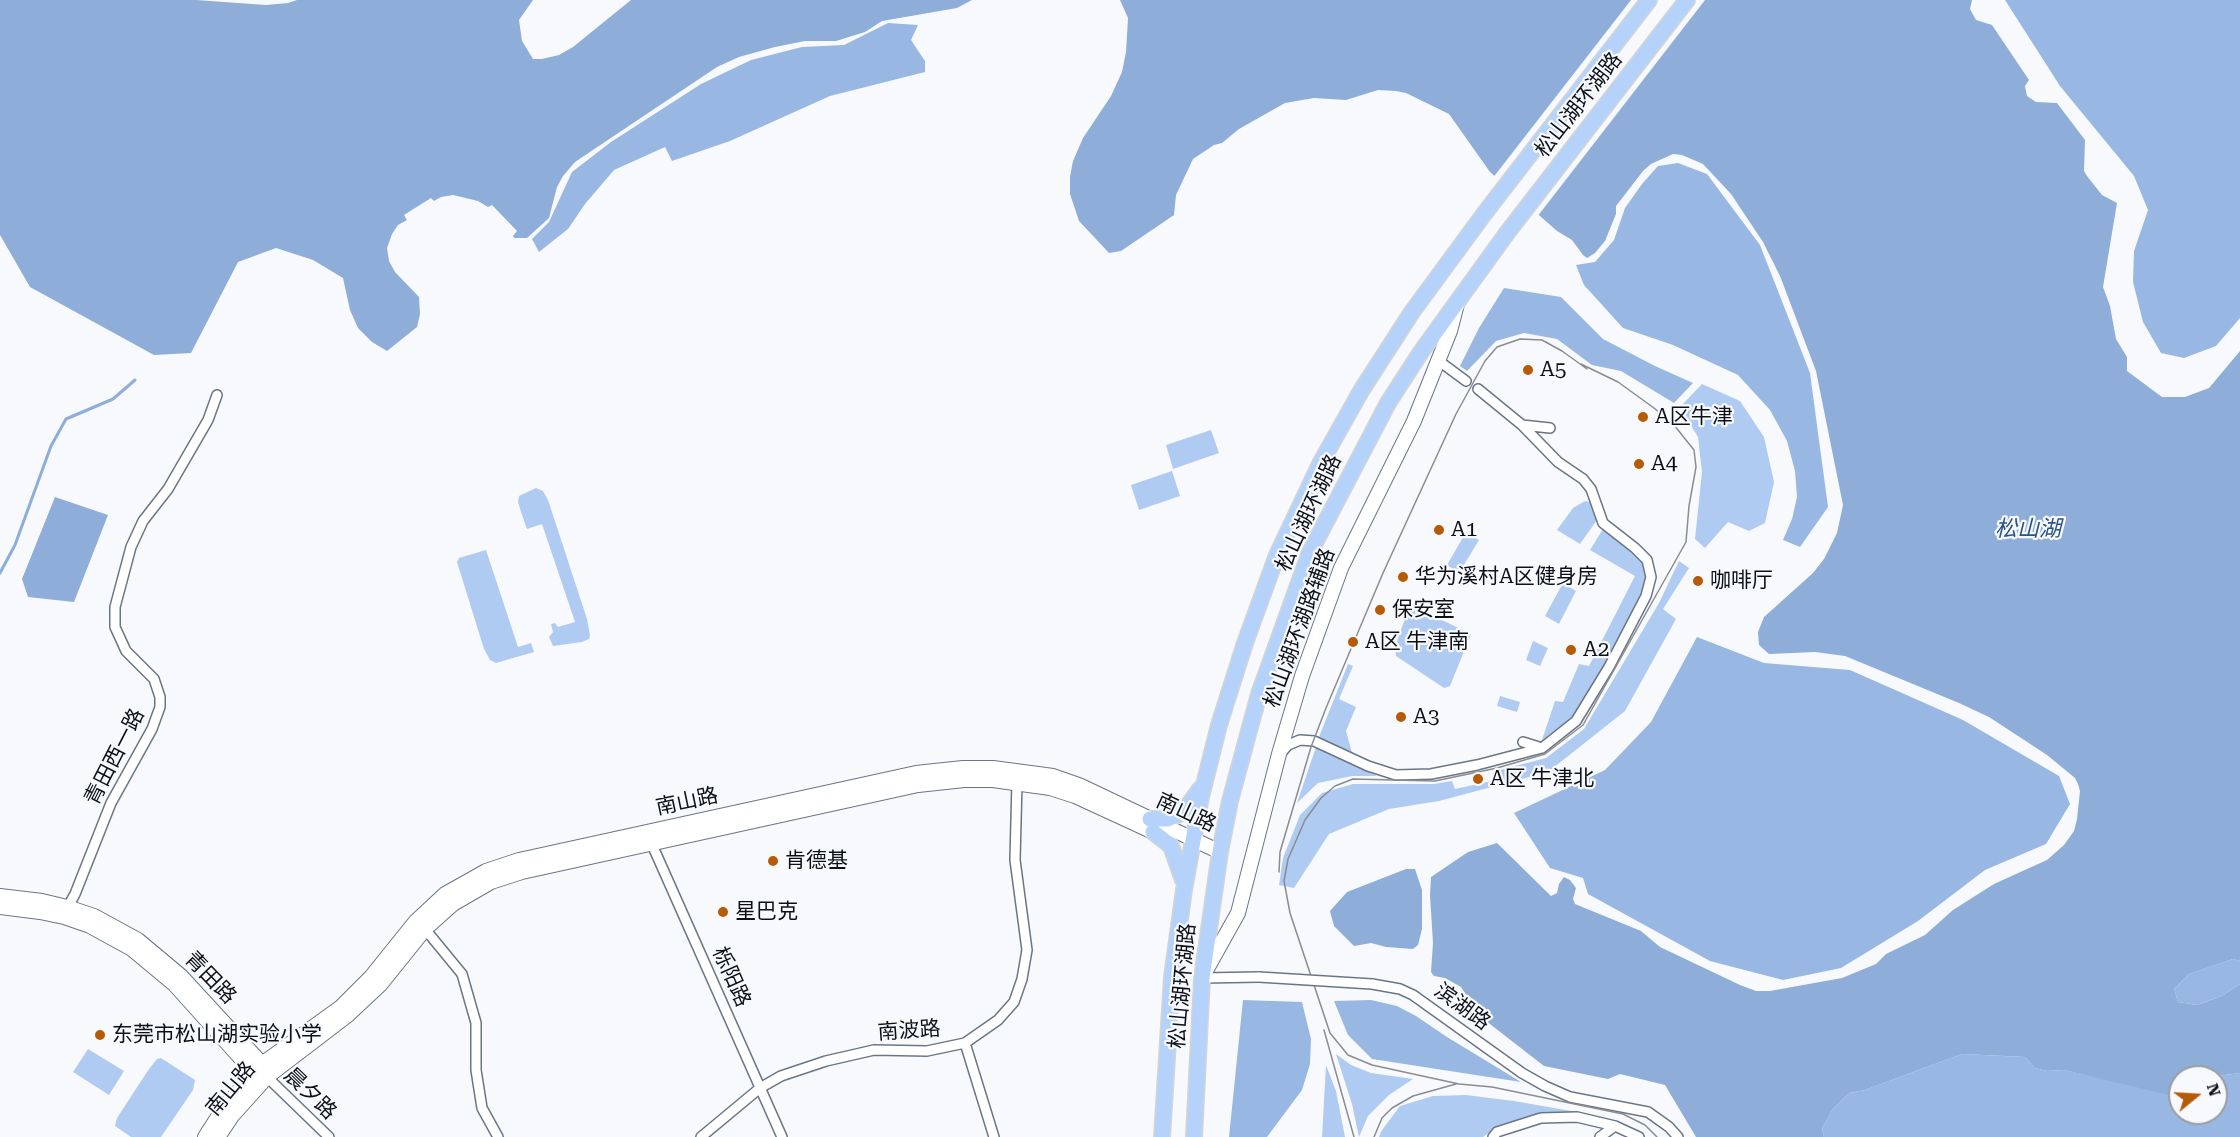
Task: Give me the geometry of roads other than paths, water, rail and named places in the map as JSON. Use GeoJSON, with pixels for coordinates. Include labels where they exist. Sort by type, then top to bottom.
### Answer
{"type":"FeatureCollection","features":[{"type":"Feature","properties":{"kind":"main road","name":"松山湖环湖路"},"geometry":{"type":"LineString","coordinates":[[1162,1137],[1172,977],[1192,844],[1206,778],[1245,643],[1277,555],[1320,464],[1361,391],[1412,312],[1484,214],[1649,0]]}},
{"type":"Feature","properties":{"kind":"main road","name":"松山湖环湖路"},"geometry":{"type":"LineString","coordinates":[[1194,1137],[1202,978],[1220,852],[1230,801],[1256,704],[1310,552],[1388,403],[1458,299],[1687,0]]}},
{"type":"Feature","properties":{"kind":"main road","name":"松山湖环湖路辅路"},"geometry":{"type":"LineString","coordinates":[[1202,978],[1240,907],[1279,754],[1302,676],[1341,568],[1405,442],[1439,361],[1458,299]]}},
{"type":"Feature","properties":{"kind":"main road","name":"南山路"},"geometry":{"type":"LineString","coordinates":[[218,1137],[261,1071],[348,1016],[380,985],[425,929],[453,904],[491,882],[522,872],[916,773],[963,768],[993,768],[1053,776],[1079,785],[1192,844],[1220,852]]}},
{"type":"Feature","properties":{"kind":"main road"},"geometry":{"type":"LineString","coordinates":[[1184,890],[1183,878],[1174,852],[1152,825],[1180,813],[1195,796],[1206,778]]}},
{"type":"Feature","properties":{"kind":"main road","name":"南山路"},"geometry":{"type":"LineString","coordinates":[[205,1137],[223,1109],[261,1071],[341,1006],[371,977],[416,921],[446,894],[486,871],[519,861],[650,838],[918,785],[964,780],[1017,782],[1050,788],[1152,825]]}},
{"type":"Feature","properties":{"kind":"main road","name":"青田路"},"geometry":{"type":"LineString","coordinates":[[0,896],[42,901],[65,912]]}},
{"type":"Feature","properties":{"kind":"main road","name":"青田路"},"geometry":{"type":"LineString","coordinates":[[0,907],[94,916],[138,940],[181,976],[261,1071]]}},
{"type":"Feature","properties":{"kind":"street"},"geometry":{"type":"LineString","coordinates":[[1439,361],[1466,381]]}},
{"type":"Feature","properties":{"kind":"street"},"geometry":{"type":"LineString","coordinates":[[1279,754],[1288,745],[1300,740],[1314,741],[1368,766],[1396,775],[1431,774],[1542,748],[1576,721],[1588,705],[1637,615],[1652,577],[1647,560],[1603,523],[1591,489],[1583,479],[1558,462],[1522,425],[1478,388]]}},
{"type":"Feature","properties":{"kind":"street","name":"青田西一路"},"geometry":{"type":"LineString","coordinates":[[65,912],[75,894],[111,802],[152,729],[160,707],[159,693],[152,675],[126,651],[115,627],[115,607],[131,547],[142,521],[173,482],[208,420],[217,395]]}},
{"type":"Feature","properties":{"kind":"street"},"geometry":{"type":"LineString","coordinates":[[1522,425],[1550,428]]}},
{"type":"Feature","properties":{"kind":"street"},"geometry":{"type":"LineString","coordinates":[[1523,742],[1542,748]]}},
{"type":"Feature","properties":{"kind":"street","name":"南波路"},"geometry":{"type":"LineString","coordinates":[[701,1137],[760,1088],[781,1076],[826,1061],[874,1050],[927,1051],[965,1043],[998,1020],[1014,1002],[1022,980],[1027,950],[1015,860],[1017,782]]}},
{"type":"Feature","properties":{"kind":"street","name":"栎阳路"},"geometry":{"type":"LineString","coordinates":[[650,838],[782,1137]]}},
{"type":"Feature","properties":{"kind":"street"},"geometry":{"type":"LineString","coordinates":[[425,929],[462,974],[476,1023],[476,1070],[482,1108],[498,1137]]}},
{"type":"Feature","properties":{"kind":"street","name":"滨湖路"},"geometry":{"type":"LineString","coordinates":[[1202,978],[1259,977],[1372,984],[1400,989],[1413,995],[1536,1082],[1570,1097],[1648,1112],[1669,1127],[1678,1137]]}},
{"type":"Feature","properties":{"kind":"street"},"geometry":{"type":"LineString","coordinates":[[965,1043],[994,1137]]}},
{"type":"Feature","properties":{"kind":"street","name":"晨夕路"},"geometry":{"type":"LineString","coordinates":[[261,1071],[329,1137]]}},
{"type":"Feature","properties":{"kind":"street"},"geometry":{"type":"LineString","coordinates":[[1493,1137],[1497,1132],[1541,1118],[1577,1117],[1615,1126],[1639,1137]]}},
{"type":"Feature","properties":{"kind":"street"},"geometry":{"type":"LineString","coordinates":[[1600,1137],[1615,1126]]}},
{"type":"Feature","properties":{"kind":"water"},"geometry":{"type":"Polygon","coordinates":[[[0,0],[196,0],[266,5],[297,0],[533,0],[519,20],[522,41],[533,59],[542,59],[559,55],[573,47],[631,0],[972,0],[957,8],[882,21],[865,32],[836,41],[805,41],[775,47],[739,57],[717,67],[575,162],[557,187],[549,218],[527,238],[514,238],[517,231],[492,205],[488,207],[478,201],[453,195],[434,201],[431,198],[404,215],[407,220],[398,225],[387,248],[389,261],[395,272],[419,297],[420,314],[417,327],[387,351],[372,342],[358,328],[350,310],[343,278],[313,260],[276,248],[238,262],[191,353],[154,355],[30,287],[0,235],[0,0]]]}},
{"type":"Feature","properties":{"kind":"water","name":"松山湖"},"geometry":{"type":"Polygon","coordinates":[[[1120,0],[1972,0],[1970,9],[1976,20],[1992,25],[2029,80],[2025,86],[2027,96],[2036,102],[2057,103],[2085,140],[2084,171],[2087,176],[2102,195],[2117,203],[2103,287],[2110,306],[2116,339],[2127,357],[2127,371],[2162,397],[2185,397],[2209,388],[2240,351],[2240,961],[2233,959],[2189,974],[2174,989],[2178,1002],[2197,1005],[2222,996],[2240,984],[2240,1073],[2228,1075],[2228,1065],[2168,1065],[2168,1095],[2064,1070],[2047,1071],[2035,1068],[2025,1057],[1962,1054],[1865,1090],[1849,1093],[1833,1109],[1822,1128],[1824,1137],[1696,1137],[1665,1085],[1620,1074],[1608,1079],[1544,1066],[1468,1007],[1467,996],[1461,987],[1445,978],[1434,976],[1431,972],[1433,943],[1431,877],[1468,852],[1497,843],[1551,896],[1557,893],[1564,877],[1570,880],[1576,888],[1573,899],[1575,904],[1641,931],[1660,947],[1740,985],[1756,991],[1770,991],[1842,978],[1876,964],[1886,954],[1925,935],[1953,910],[1994,884],[2047,860],[2064,845],[2074,831],[2080,791],[2078,784],[2075,778],[2047,755],[1989,717],[1959,703],[1845,656],[1815,652],[1769,654],[1759,645],[1758,632],[1764,617],[1813,573],[1824,559],[1837,533],[1843,505],[1816,371],[1780,276],[1763,242],[1731,194],[1703,164],[1682,155],[1673,154],[1651,164],[1616,206],[1616,214],[1605,241],[1595,253],[1587,258],[1572,240],[1557,231],[1490,172],[1449,114],[1406,93],[1396,91],[1378,90],[1346,100],[1314,98],[1285,103],[1193,159],[1176,195],[1174,215],[1121,251],[1109,253],[1079,221],[1070,194],[1070,177],[1073,161],[1083,138],[1111,96],[1122,72],[1128,18],[1120,0]]]}},
{"type":"Feature","properties":{"kind":"water"},"geometry":{"type":"Polygon","coordinates":[[[55,497],[108,515],[74,602],[28,597],[22,579],[55,497]]]}},
{"type":"Feature","properties":{"kind":"water"},"geometry":{"type":"Polygon","coordinates":[[[1406,869],[1415,869],[1422,890],[1422,929],[1418,945],[1413,949],[1386,947],[1371,943],[1354,946],[1334,926],[1330,911],[1347,892],[1406,869]]]}},
{"type":"Feature","properties":{"kind":"waterway"},"geometry":{"type":"LineString","coordinates":[[0,573],[15,545],[51,446],[66,419],[113,399],[135,380]]}},
{"type":"Feature","properties":{"kind":"tram line"},"geometry":{"type":"LineString","coordinates":[[1279,872],[1280,852],[1311,747],[1326,708],[1383,573],[1456,414],[1485,361],[1497,347],[1520,339],[1542,340],[1587,369]]}},
{"type":"Feature","properties":{"kind":"tram line"},"geometry":{"type":"LineString","coordinates":[[1581,364],[1618,382],[1674,425],[1694,450],[1696,467],[1686,542],[1583,725],[1545,754],[1497,768],[1435,781],[1353,779],[1335,786],[1321,798],[1305,820],[1288,859],[1284,881],[1290,913],[1330,1033],[1348,1055],[1372,1065],[1459,1084],[1492,1087],[1623,1114],[1645,1125],[1657,1137]]}},
{"type":"Feature","properties":{"kind":"tram line"},"geometry":{"type":"LineString","coordinates":[[1324,1030],[1354,1137]]}},
{"type":"Feature","properties":{"kind":"tram line"},"geometry":{"type":"LineString","coordinates":[[1374,1137],[1382,1118],[1392,1108],[1413,1096],[1456,1084]]}},
{"type":"Feature","properties":{"kind":"place","name":"A5"},"geometry":{"type":"Point","coordinates":[1528,370]}},
{"type":"Feature","properties":{"kind":"place","name":"A区牛津"},"geometry":{"type":"Point","coordinates":[1643,417]}},
{"type":"Feature","properties":{"kind":"place","name":"A4"},"geometry":{"type":"Point","coordinates":[1639,464]}},
{"type":"Feature","properties":{"kind":"place","name":"A1"},"geometry":{"type":"Point","coordinates":[1439,530]}},
{"type":"Feature","properties":{"kind":"place","name":"华为溪村A区健身房"},"geometry":{"type":"Point","coordinates":[1403,577]}},
{"type":"Feature","properties":{"kind":"place","name":"咖啡厅"},"geometry":{"type":"Point","coordinates":[1698,581]}},
{"type":"Feature","properties":{"kind":"place","name":"保安室"},"geometry":{"type":"Point","coordinates":[1380,610]}},
{"type":"Feature","properties":{"kind":"place","name":"A区 牛津南"},"geometry":{"type":"Point","coordinates":[1353,642]}},
{"type":"Feature","properties":{"kind":"place","name":"A2"},"geometry":{"type":"Point","coordinates":[1571,650]}},
{"type":"Feature","properties":{"kind":"place","name":"A3"},"geometry":{"type":"Point","coordinates":[1401,717]}},
{"type":"Feature","properties":{"kind":"place","name":"A区 牛津北"},"geometry":{"type":"Point","coordinates":[1478,779]}},
{"type":"Feature","properties":{"kind":"place","name":"肯德基"},"geometry":{"type":"Point","coordinates":[773,861]}},
{"type":"Feature","properties":{"kind":"place","name":"星巴克"},"geometry":{"type":"Point","coordinates":[723,912]}},
{"type":"Feature","properties":{"kind":"place","name":"东莞市松山湖实验小学"},"geometry":{"type":"Point","coordinates":[100,1035]}}]}
